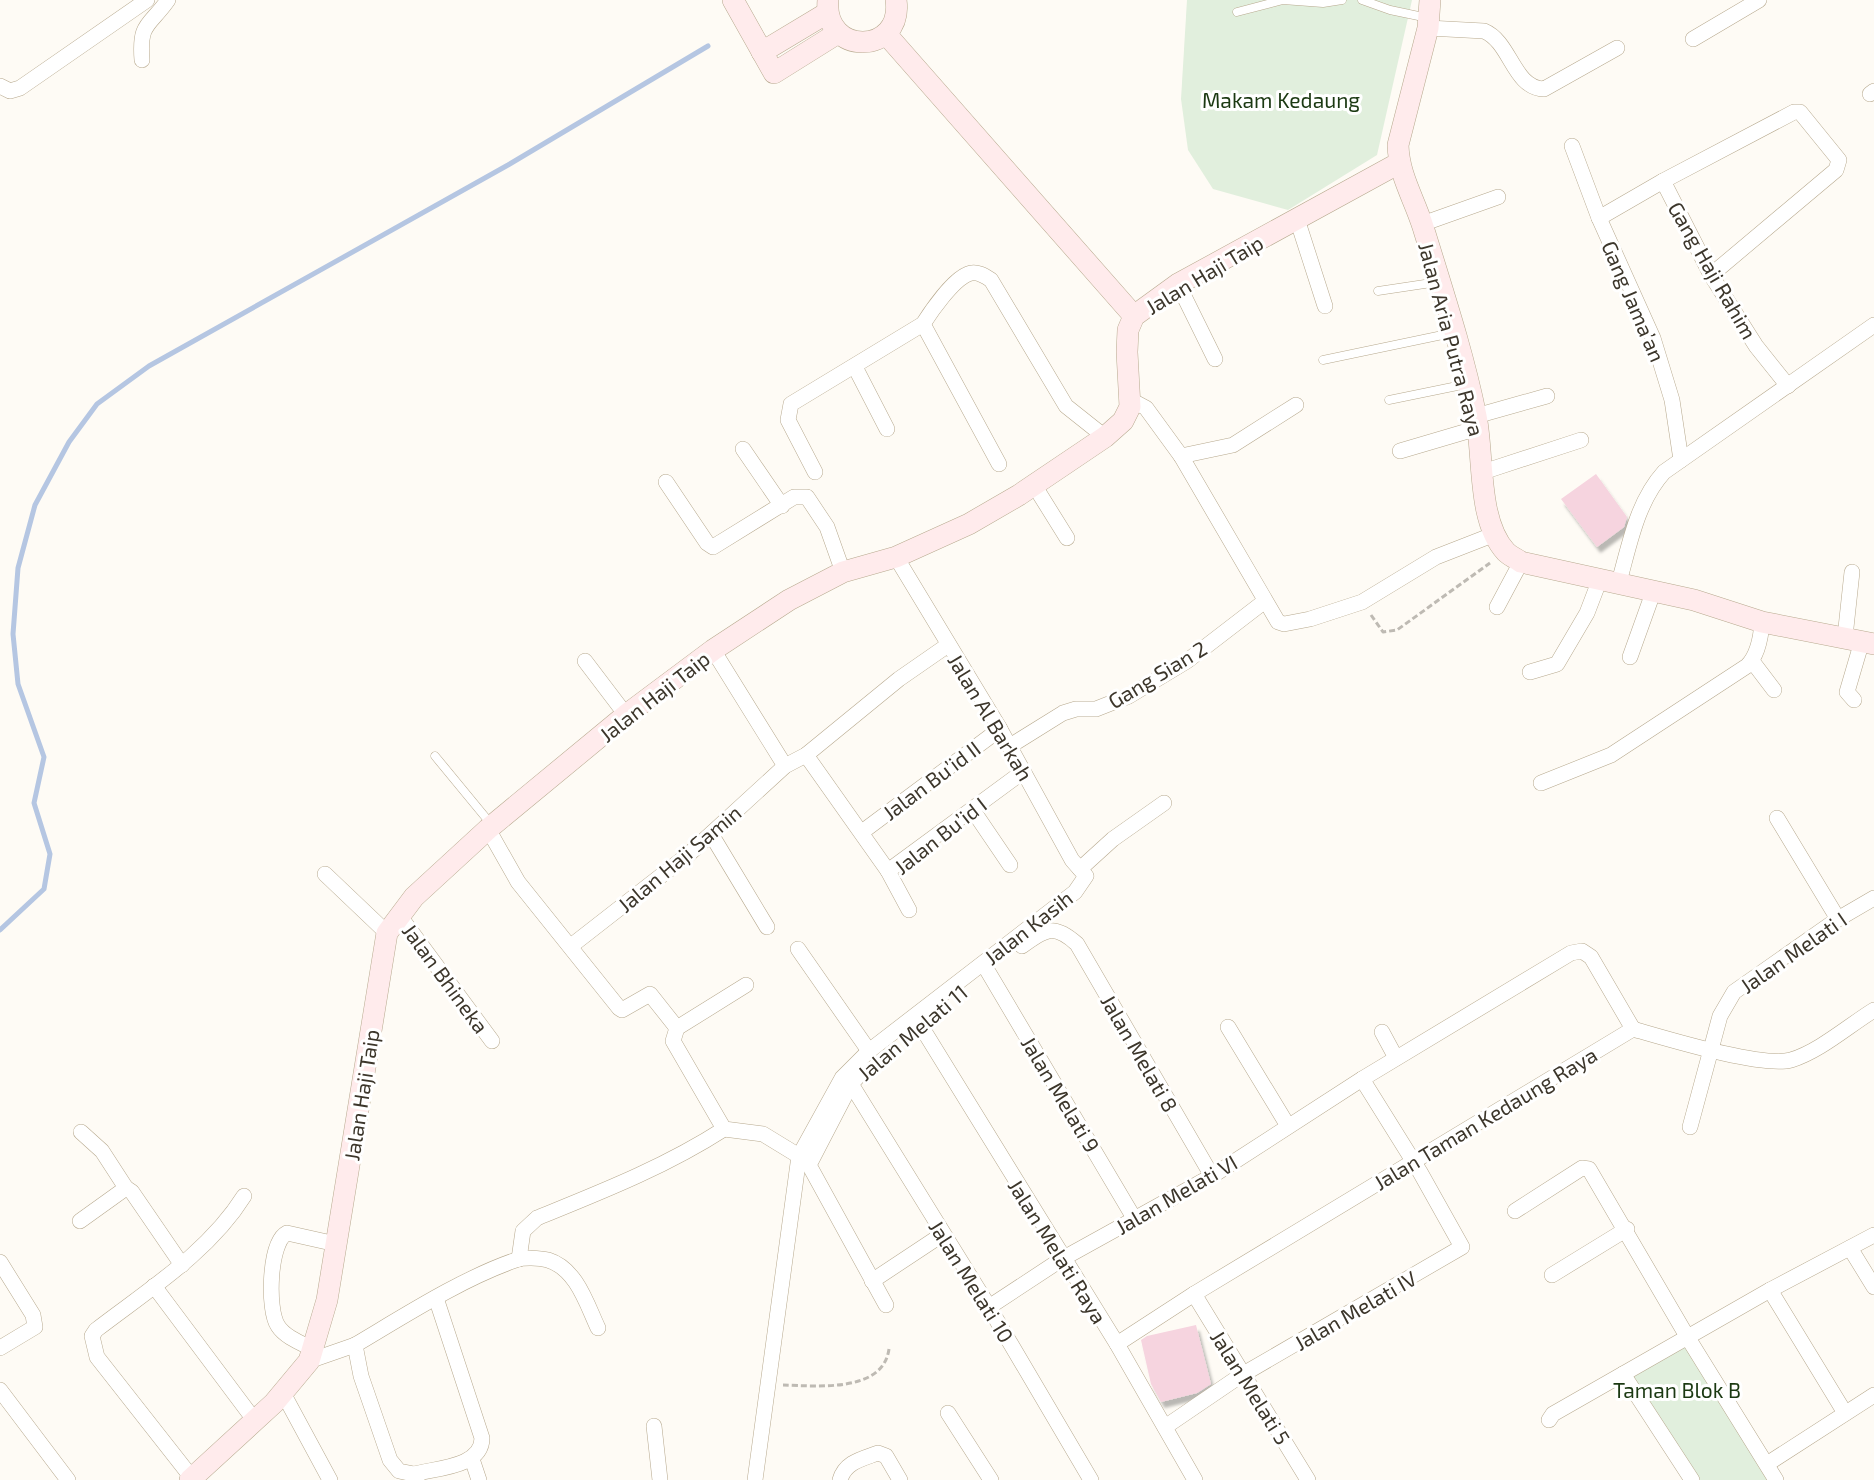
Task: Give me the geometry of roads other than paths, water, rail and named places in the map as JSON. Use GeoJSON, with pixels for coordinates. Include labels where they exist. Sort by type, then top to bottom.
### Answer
{"type":"FeatureCollection","features":[{"type":"Feature","properties":{"kind":"street"},"geometry":{"type":"LineString","coordinates":[[0,86],[10,92],[20,88],[147,0]]}},
{"type":"Feature","properties":{"kind":"street"},"geometry":{"type":"LineString","coordinates":[[142,60],[140,36],[151,18],[168,0]]}},
{"type":"Feature","properties":{"kind":"street"},"geometry":{"type":"LineString","coordinates":[[733,0],[774,73],[838,33]]}},
{"type":"Feature","properties":{"kind":"street"},"geometry":{"type":"LineString","coordinates":[[762,52],[828,7],[838,33],[847,39],[867,42],[886,33],[896,17],[896,0]]}},
{"type":"Feature","properties":{"kind":"street"},"geometry":{"type":"LineString","coordinates":[[1694,39],[1759,0]]}},
{"type":"Feature","properties":{"kind":"street"},"geometry":{"type":"LineString","coordinates":[[1429,16],[1491,34],[1503,45],[1523,80],[1536,89],[1544,89],[1617,48]]}},
{"type":"Feature","properties":{"kind":"street","name":"Jalan Aria Putra Raya"},"geometry":{"type":"LineString","coordinates":[[1429,16],[1398,145],[1399,162],[1406,188],[1422,224],[1468,384],[1477,422],[1487,514],[1495,534],[1514,557]]}},
{"type":"Feature","properties":{"kind":"street"},"geometry":{"type":"LineString","coordinates":[[886,33],[1134,316]]}},
{"type":"Feature","properties":{"kind":"street"},"geometry":{"type":"LineString","coordinates":[[1599,218],[1663,181],[1794,112],[1804,116],[1839,160],[1836,170],[1711,275]]}},
{"type":"Feature","properties":{"kind":"street","name":"Gang Jama’an"},"geometry":{"type":"LineString","coordinates":[[1572,146],[1599,218],[1653,338],[1672,400],[1681,460]]}},
{"type":"Feature","properties":{"kind":"street","name":"Jalan Haji Taip"},"geometry":{"type":"LineString","coordinates":[[191,1479],[255,1421],[283,1392],[311,1355],[327,1300],[387,933],[414,897],[491,828],[626,715],[713,650],[789,600],[843,572],[896,557],[969,524],[1034,485],[1105,437],[1124,422],[1131,400],[1127,352],[1128,330],[1134,316],[1178,284],[1399,162]]}},
{"type":"Feature","properties":{"kind":"street","name":"Gang Haji Rahim"},"geometry":{"type":"LineString","coordinates":[[1663,181],[1711,275],[1756,346],[1788,386]]}},
{"type":"Feature","properties":{"kind":"street"},"geometry":{"type":"LineString","coordinates":[[1422,224],[1498,197]]}},
{"type":"Feature","properties":{"kind":"street"},"geometry":{"type":"LineString","coordinates":[[1297,219],[1325,306]]}},
{"type":"Feature","properties":{"kind":"street"},"geometry":{"type":"LineString","coordinates":[[815,472],[788,420],[788,409],[795,400],[923,324],[936,305],[968,274],[984,275],[997,291],[1066,406],[1105,437]]}},
{"type":"Feature","properties":{"kind":"street"},"geometry":{"type":"LineString","coordinates":[[1178,284],[1215,359]]}},
{"type":"Feature","properties":{"kind":"street"},"geometry":{"type":"LineString","coordinates":[[923,324],[999,464]]}},
{"type":"Feature","properties":{"kind":"street"},"geometry":{"type":"LineString","coordinates":[[1530,672],[1557,664],[1587,613],[1610,581],[1651,487],[1665,471],[1874,325]]}},
{"type":"Feature","properties":{"kind":"street"},"geometry":{"type":"LineString","coordinates":[[855,366],[887,429]]}},
{"type":"Feature","properties":{"kind":"street"},"geometry":{"type":"LineString","coordinates":[[1400,451],[1547,396]]}},
{"type":"Feature","properties":{"kind":"street"},"geometry":{"type":"LineString","coordinates":[[1131,400],[1146,408],[1181,456],[1273,617],[1284,624],[1310,619],[1362,602],[1436,557],[1495,534]]}},
{"type":"Feature","properties":{"kind":"street"},"geometry":{"type":"LineString","coordinates":[[1181,456],[1233,446],[1296,405]]}},
{"type":"Feature","properties":{"kind":"street"},"geometry":{"type":"LineString","coordinates":[[1483,472],[1581,440]]}},
{"type":"Feature","properties":{"kind":"street"},"geometry":{"type":"LineString","coordinates":[[743,449],[782,506]]}},
{"type":"Feature","properties":{"kind":"street"},"geometry":{"type":"LineString","coordinates":[[666,482],[707,543],[713,547],[798,495],[809,499],[827,527],[843,572]]}},
{"type":"Feature","properties":{"kind":"street"},"geometry":{"type":"LineString","coordinates":[[1034,485],[1067,538]]}},
{"type":"Feature","properties":{"kind":"street","name":"Jalan Al Barkah"},"geometry":{"type":"LineString","coordinates":[[896,557],[1010,746],[1072,860],[1083,872]]}},
{"type":"Feature","properties":{"kind":"street"},"geometry":{"type":"LineString","coordinates":[[1497,607],[1514,557],[1694,600],[1762,622],[1860,641]]}},
{"type":"Feature","properties":{"kind":"street"},"geometry":{"type":"LineString","coordinates":[[1852,572],[1860,641],[1847,692],[1854,700]]}},
{"type":"Feature","properties":{"kind":"street"},"geometry":{"type":"LineString","coordinates":[[1630,657],[1654,590]]}},
{"type":"Feature","properties":{"kind":"street","name":"Gang Sian 2"},"geometry":{"type":"LineString","coordinates":[[1010,746],[1062,713],[1076,709],[1096,709],[1129,696],[1187,661],[1265,601]]}},
{"type":"Feature","properties":{"kind":"street"},"geometry":{"type":"LineString","coordinates":[[1541,783],[1611,755],[1752,661],[1761,640],[1762,622]]}},
{"type":"Feature","properties":{"kind":"street","name":"Jalan Haji Samin"},"geometry":{"type":"LineString","coordinates":[[571,946],[711,834],[785,766],[806,755],[899,679],[948,645]]}},
{"type":"Feature","properties":{"kind":"street"},"geometry":{"type":"LineString","coordinates":[[713,650],[785,766]]}},
{"type":"Feature","properties":{"kind":"street"},"geometry":{"type":"LineString","coordinates":[[585,661],[626,715]]}},
{"type":"Feature","properties":{"kind":"street"},"geometry":{"type":"LineString","coordinates":[[1752,661],[1774,690]]}},
{"type":"Feature","properties":{"kind":"street","name":"Jalan Bu’id II"},"geometry":{"type":"LineString","coordinates":[[862,832],[1000,729]]}},
{"type":"Feature","properties":{"kind":"street"},"geometry":{"type":"LineString","coordinates":[[806,755],[888,871]]}},
{"type":"Feature","properties":{"kind":"street","name":"Jalan Bu’id I"},"geometry":{"type":"LineString","coordinates":[[909,910],[888,871],[1024,771]]}},
{"type":"Feature","properties":{"kind":"street","name":"Jalan Kasih"},"geometry":{"type":"LineString","coordinates":[[799,1156],[842,1078],[869,1051],[1075,892],[1083,872],[1113,839],[1164,803]]}},
{"type":"Feature","properties":{"kind":"street"},"geometry":{"type":"LineString","coordinates":[[972,809],[1010,865]]}},
{"type":"Feature","properties":{"kind":"street"},"geometry":{"type":"LineString","coordinates":[[1777,818],[1838,919]]}},
{"type":"Feature","properties":{"kind":"street"},"geometry":{"type":"LineString","coordinates":[[491,828],[518,882],[619,1008],[622,1010],[650,994],[676,1028]]}},
{"type":"Feature","properties":{"kind":"street"},"geometry":{"type":"LineString","coordinates":[[711,834],[766,927]]}},
{"type":"Feature","properties":{"kind":"street","name":"Jalan Bhineka"},"geometry":{"type":"LineString","coordinates":[[325,874],[387,933]]}},
{"type":"Feature","properties":{"kind":"street","name":"Jalan Melati I"},"geometry":{"type":"LineString","coordinates":[[1690,1127],[1720,1016],[1734,992],[1838,919],[1874,898]]}},
{"type":"Feature","properties":{"kind":"street","name":"Jalan Bhineka"},"geometry":{"type":"LineString","coordinates":[[399,915],[492,1041]]}},
{"type":"Feature","properties":{"kind":"street","name":"Jalan Melati 11"},"geometry":{"type":"LineString","coordinates":[[886,1305],[809,1165],[851,1084],[919,1023],[987,970],[1040,933],[1057,930],[1064,932]]}},
{"type":"Feature","properties":{"kind":"street","name":"Jalan Melati 8"},"geometry":{"type":"LineString","coordinates":[[1064,932],[1077,944],[1212,1176]]}},
{"type":"Feature","properties":{"kind":"street"},"geometry":{"type":"LineString","coordinates":[[798,949],[869,1051]]}},
{"type":"Feature","properties":{"kind":"street","name":"Jalan Melati VI"},"geometry":{"type":"LineString","coordinates":[[989,1307],[1062,1259],[1212,1176],[1362,1078],[1571,953],[1582,951],[1591,957],[1633,1029]]}},
{"type":"Feature","properties":{"kind":"street","name":"Jalan Melati 9"},"geometry":{"type":"LineString","coordinates":[[987,970],[1134,1218]]}},
{"type":"Feature","properties":{"kind":"street"},"geometry":{"type":"LineString","coordinates":[[724,1129],[673,1041],[676,1028],[746,985]]}},
{"type":"Feature","properties":{"kind":"street"},"geometry":{"type":"LineString","coordinates":[[1633,1029],[1710,1049],[1775,1062],[1790,1060],[1806,1053],[1874,1010]]}},
{"type":"Feature","properties":{"kind":"street","name":"Jalan Melati Raya"},"geometry":{"type":"LineString","coordinates":[[919,1023],[1062,1259],[1117,1344],[1192,1479]]}},
{"type":"Feature","properties":{"kind":"street"},"geometry":{"type":"LineString","coordinates":[[1227,1027],[1288,1126]]}},
{"type":"Feature","properties":{"kind":"street","name":"Jalan Taman Kedaung Raya"},"geometry":{"type":"LineString","coordinates":[[1117,1344],[1194,1294],[1413,1160],[1633,1029]]}},
{"type":"Feature","properties":{"kind":"street"},"geometry":{"type":"LineString","coordinates":[[1382,1032],[1396,1058]]}},
{"type":"Feature","properties":{"kind":"street"},"geometry":{"type":"LineString","coordinates":[[1362,1078],[1413,1160]]}},
{"type":"Feature","properties":{"kind":"street","name":"Jalan Melati 10"},"geometry":{"type":"LineString","coordinates":[[851,1084],[989,1307],[1091,1480]]}},
{"type":"Feature","properties":{"kind":"street"},"geometry":{"type":"LineString","coordinates":[[519,1259],[523,1231],[537,1218],[641,1175],[696,1148],[724,1129],[763,1134],[799,1156],[755,1480]]}},
{"type":"Feature","properties":{"kind":"street"},"geometry":{"type":"LineString","coordinates":[[81,1132],[102,1151],[182,1265]]}},
{"type":"Feature","properties":{"kind":"street","name":"Jalan Melati IV"},"geometry":{"type":"LineString","coordinates":[[1165,1427],[1244,1374],[1461,1247],[1413,1160]]}},
{"type":"Feature","properties":{"kind":"street"},"geometry":{"type":"LineString","coordinates":[[1515,1211],[1586,1166],[1627,1229],[1688,1338],[1771,1475],[1845,1413],[1874,1395]]}},
{"type":"Feature","properties":{"kind":"street"},"geometry":{"type":"LineString","coordinates":[[80,1221],[126,1188]]}},
{"type":"Feature","properties":{"kind":"street"},"geometry":{"type":"LineString","coordinates":[[191,1479],[96,1357],[92,1343],[96,1330],[182,1265],[233,1214],[244,1196]]}},
{"type":"Feature","properties":{"kind":"street"},"geometry":{"type":"LineString","coordinates":[[1552,1275],[1627,1229]]}},
{"type":"Feature","properties":{"kind":"street"},"geometry":{"type":"LineString","coordinates":[[336,1244],[286,1233],[278,1240],[271,1279],[274,1316],[283,1331],[311,1355],[355,1346],[436,1298],[519,1259],[549,1260],[564,1270],[577,1283],[598,1328]]}},
{"type":"Feature","properties":{"kind":"street"},"geometry":{"type":"LineString","coordinates":[[872,1281],[943,1234]]}},
{"type":"Feature","properties":{"kind":"street"},"geometry":{"type":"LineString","coordinates":[[1549,1420],[1554,1414],[1770,1290],[1874,1235]]}},
{"type":"Feature","properties":{"kind":"street"},"geometry":{"type":"LineString","coordinates":[[1850,1248],[1874,1287]]}},
{"type":"Feature","properties":{"kind":"street"},"geometry":{"type":"LineString","coordinates":[[0,1262],[33,1315],[35,1327],[0,1348]]}},
{"type":"Feature","properties":{"kind":"street"},"geometry":{"type":"LineString","coordinates":[[154,1286],[255,1421]]}},
{"type":"Feature","properties":{"kind":"street"},"geometry":{"type":"LineString","coordinates":[[1770,1290],[1845,1413]]}},
{"type":"Feature","properties":{"kind":"street","name":"Jalan Melati 5"},"geometry":{"type":"LineString","coordinates":[[1194,1294],[1308,1480]]}},
{"type":"Feature","properties":{"kind":"street"},"geometry":{"type":"LineString","coordinates":[[355,1346],[361,1376],[390,1460],[399,1471],[416,1477],[472,1459],[481,1451],[482,1438],[436,1298]]}},
{"type":"Feature","properties":{"kind":"street"},"geometry":{"type":"LineString","coordinates":[[1623,1374],[1692,1480]]}},
{"type":"Feature","properties":{"kind":"street"},"geometry":{"type":"LineString","coordinates":[[0,1390],[68,1480]]}},
{"type":"Feature","properties":{"kind":"street"},"geometry":{"type":"LineString","coordinates":[[283,1392],[330,1480]]}},
{"type":"Feature","properties":{"kind":"street"},"geometry":{"type":"LineString","coordinates":[[948,1413],[991,1480]]}},
{"type":"Feature","properties":{"kind":"street"},"geometry":{"type":"LineString","coordinates":[[654,1426],[660,1480]]}},
{"type":"Feature","properties":{"kind":"street"},"geometry":{"type":"LineString","coordinates":[[840,1480],[842,1472],[849,1464],[882,1453],[900,1480]]}},
{"type":"Feature","properties":{"kind":"street"},"geometry":{"type":"LineString","coordinates":[[472,1459],[479,1480]]}},
{"type":"Feature","properties":{"kind":"lane"},"geometry":{"type":"LineString","coordinates":[[1237,12],[1283,0],[1323,3],[1342,0]]}},
{"type":"Feature","properties":{"kind":"lane"},"geometry":{"type":"LineString","coordinates":[[1362,0],[1390,10],[1429,16]]}},
{"type":"Feature","properties":{"kind":"lane"},"geometry":{"type":"LineString","coordinates":[[1378,291],[1439,282]]}},
{"type":"Feature","properties":{"kind":"lane"},"geometry":{"type":"LineString","coordinates":[[1323,360],[1454,333]]}},
{"type":"Feature","properties":{"kind":"lane"},"geometry":{"type":"LineString","coordinates":[[1389,400],[1468,384]]}},
{"type":"Feature","properties":{"kind":"lane"},"geometry":{"type":"LineString","coordinates":[[435,756],[491,828]]}},
{"type":"Feature","properties":{"kind":"waterway"},"geometry":{"type":"LineString","coordinates":[[0,930],[44,889],[50,854],[34,803],[44,757],[18,684],[13,634],[18,568],[35,505],[69,442],[97,404],[149,366],[508,165],[708,46]]}},
{"type":"Feature","properties":{"kind":"park label","name":"Makam Kedaung"},"geometry":{"type":"Point","coordinates":[1281,99]}},
{"type":"Feature","properties":{"kind":"park label","name":"Taman Blok B"},"geometry":{"type":"Point","coordinates":[1677,1389]}}]}
